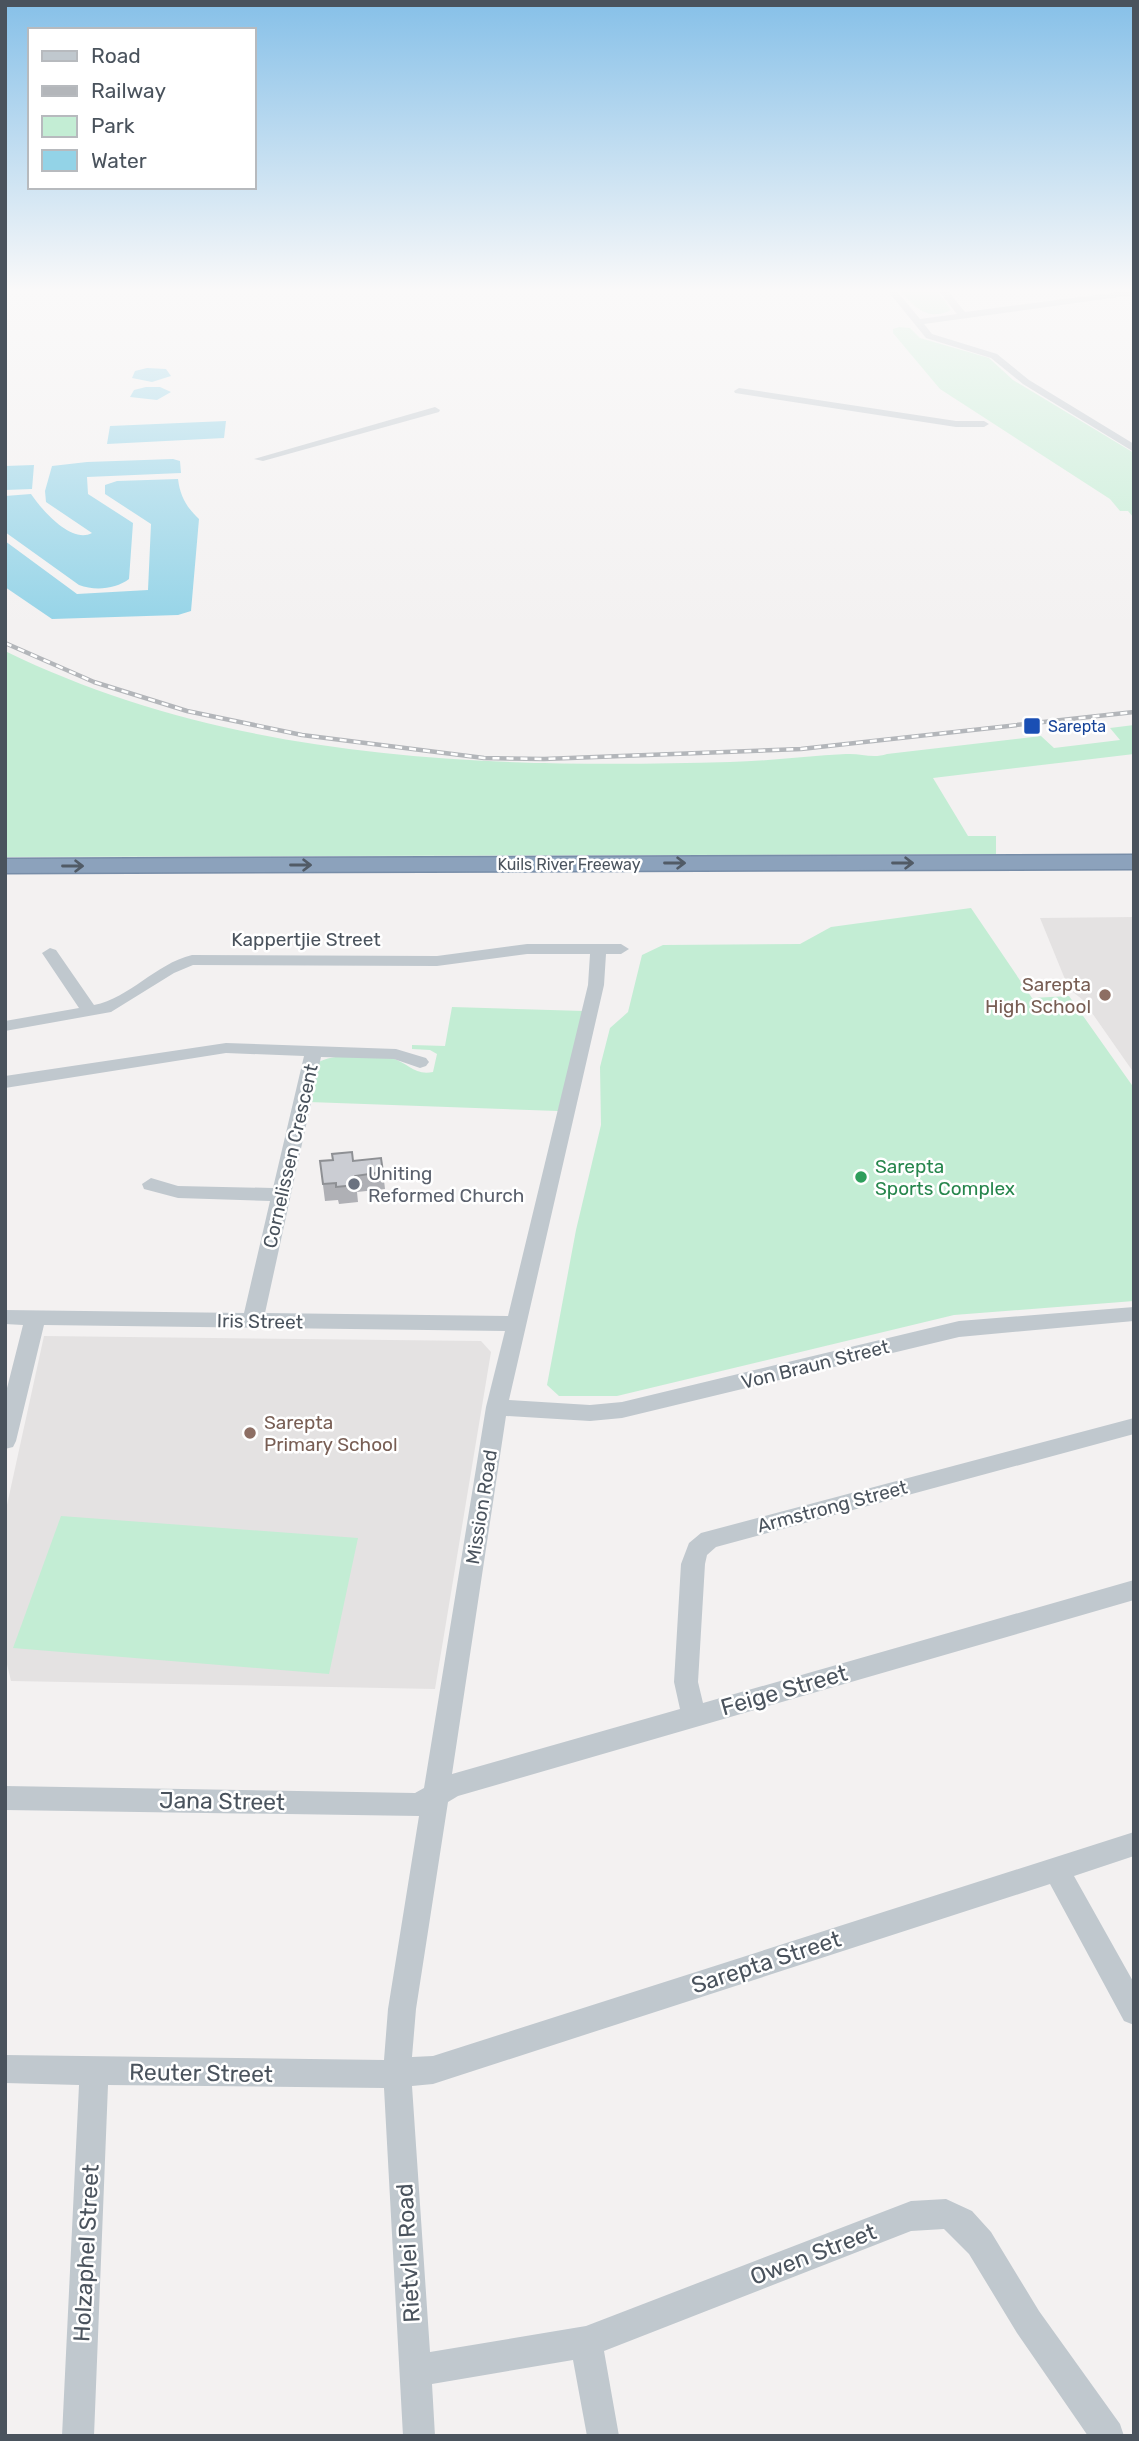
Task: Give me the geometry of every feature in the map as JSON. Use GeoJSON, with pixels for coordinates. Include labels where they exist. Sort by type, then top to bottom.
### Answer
{"type":"FeatureCollection","features":[{"type":"Feature","properties":{"kind":"highway","name":"Kuils River Freeway"},"geometry":{"type":"LineString","coordinates":[[5,866],[1134,862]]}},
{"type":"Feature","properties":{"kind":"highway","name":"Kuils River Freeway"},"geometry":{"type":"LineString","coordinates":[[5,883],[1134,878]]}},
{"type":"Feature","properties":{"kind":"street"},"geometry":{"type":"LineString","coordinates":[[828,404],[956,424],[984,424]]}},
{"type":"Feature","properties":{"kind":"street"},"geometry":{"type":"LineString","coordinates":[[1061,404],[1134,449]]}},
{"type":"Feature","properties":{"kind":"street"},"geometry":{"type":"LineString","coordinates":[[259,459],[435,410]]}},
{"type":"Feature","properties":{"kind":"street","name":"Kappertjie Street"},"geometry":{"type":"LineString","coordinates":[[5,1026],[90,1012],[120,1002],[159,972],[192,960],[438,961],[527,949],[621,949]]}},
{"type":"Feature","properties":{"kind":"street","name":"Mission Road"},"geometry":{"type":"LineString","coordinates":[[397,2071],[402,2009],[497,1407],[596,985],[598,950]]}},
{"type":"Feature","properties":{"kind":"street"},"geometry":{"type":"LineString","coordinates":[[50,953],[90,1012]]}},
{"type":"Feature","properties":{"kind":"street","name":"Cornelissen Crescent"},"geometry":{"type":"LineString","coordinates":[[5,1082],[226,1048],[314,1051],[253,1320]]}},
{"type":"Feature","properties":{"kind":"street"},"geometry":{"type":"LineString","coordinates":[[314,1051],[397,1054],[420,1062]]}},
{"type":"Feature","properties":{"kind":"street"},"geometry":{"type":"LineString","coordinates":[[151,1184],[178,1192],[281,1195]]}},
{"type":"Feature","properties":{"kind":"street","name":"Von Braun Street"},"geometry":{"type":"LineString","coordinates":[[497,1407],[590,1413],[622,1410],[959,1329],[1134,1314]]}},
{"type":"Feature","properties":{"kind":"street","name":"Iris Street"},"geometry":{"type":"LineString","coordinates":[[5,1317],[515,1324]]}},
{"type":"Feature","properties":{"kind":"street"},"geometry":{"type":"LineString","coordinates":[[5,1441],[35,1318]]}},
{"type":"Feature","properties":{"kind":"street","name":"Armstrong Street"},"geometry":{"type":"LineString","coordinates":[[694,1716],[686,1682],[693,1563],[702,1544],[717,1537],[1134,1426]]}},
{"type":"Feature","properties":{"kind":"street","name":"Feige Street"},"geometry":{"type":"LineString","coordinates":[[436,1794],[452,1786],[1134,1590]]}},
{"type":"Feature","properties":{"kind":"street","name":"Jana Street"},"geometry":{"type":"LineString","coordinates":[[5,1798],[418,1805],[436,1794]]}},
{"type":"Feature","properties":{"kind":"street","name":"Sarepta Street"},"geometry":{"type":"LineString","coordinates":[[397,2071],[433,2070],[1134,1844]]}},
{"type":"Feature","properties":{"kind":"street"},"geometry":{"type":"LineString","coordinates":[[1056,1869],[1134,2011]]}},
{"type":"Feature","properties":{"kind":"street","name":"Reuter Street"},"geometry":{"type":"LineString","coordinates":[[5,2069],[358,2076],[397,2071]]}},
{"type":"Feature","properties":{"kind":"street","name":"Holzaphel Street"},"geometry":{"type":"LineString","coordinates":[[78,2436],[94,2070]]}},
{"type":"Feature","properties":{"kind":"street","name":"Rietvlei Road"},"geometry":{"type":"LineString","coordinates":[[397,2071],[419,2436]]}},
{"type":"Feature","properties":{"kind":"street","name":"Owen Street"},"geometry":{"type":"LineString","coordinates":[[415,2371],[586,2342],[911,2216],[946,2214],[961,2222],[980,2243],[1028,2322],[1108,2436]]}},
{"type":"Feature","properties":{"kind":"street"},"geometry":{"type":"LineString","coordinates":[[586,2342],[603,2436]]}},
{"type":"Feature","properties":{"kind":"shaded area","name":"Sarepta High School"},"geometry":{"type":"Polygon","coordinates":[[[1134,917],[1134,1073],[1083,1000],[1069,989],[1040,918],[1134,917]]]}},
{"type":"Feature","properties":{"kind":"shaded area","name":"Sarepta Primary School"},"geometry":{"type":"Polygon","coordinates":[[[44,1336],[481,1341],[491,1352],[435,1689],[11,1681],[5,1656],[5,1514],[44,1336]]]}},
{"type":"Feature","properties":{"kind":"green space"},"geometry":{"type":"Polygon","coordinates":[[[963,404],[1053,404],[1134,453],[1134,518],[1128,511],[1120,511],[1110,499],[963,404]]]}},
{"type":"Feature","properties":{"kind":"green space"},"geometry":{"type":"Polygon","coordinates":[[[5,651],[91,688],[179,716],[269,736],[360,750],[452,759],[638,764],[846,754],[876,756],[1041,736],[1054,748],[1120,740],[1110,728],[1134,725],[1134,754],[933,778],[968,836],[996,836],[996,854],[5,857],[5,651]]]}},
{"type":"Feature","properties":{"kind":"green space","name":"Sarepta Sports Complex"},"geometry":{"type":"Polygon","coordinates":[[[971,908],[1032,998],[1069,996],[1134,1088],[1134,1301],[954,1315],[617,1396],[559,1396],[547,1385],[576,1230],[601,1125],[600,1067],[610,1028],[628,1012],[642,955],[663,945],[800,944],[831,927],[971,908]]]}},
{"type":"Feature","properties":{"kind":"green space"},"geometry":{"type":"Polygon","coordinates":[[[452,1007],[584,1011],[558,1111],[309,1102],[319,1062],[333,1057],[385,1056],[416,1071],[433,1072],[437,1054],[430,1050],[412,1049],[412,1045],[445,1046],[452,1007]]]}},
{"type":"Feature","properties":{"kind":"green space"},"geometry":{"type":"Polygon","coordinates":[[[61,1516],[358,1538],[329,1674],[13,1648],[61,1516]]]}},
{"type":"Feature","properties":{"kind":"water"},"geometry":{"type":"Polygon","coordinates":[[[226,421],[224,438],[107,444],[110,426],[226,421]]]}},
{"type":"Feature","properties":{"kind":"water"},"geometry":{"type":"Polygon","coordinates":[[[173,459],[180,461],[181,473],[87,477],[88,494],[133,523],[129,579],[118,585],[98,588],[79,585],[5,532],[5,496],[31,494],[66,530],[75,534],[92,533],[46,502],[45,491],[52,466],[173,459]]]}},
{"type":"Feature","properties":{"kind":"water"},"geometry":{"type":"Polygon","coordinates":[[[34,465],[32,489],[5,490],[5,466],[34,465]]]}},
{"type":"Feature","properties":{"kind":"water"},"geometry":{"type":"Polygon","coordinates":[[[178,479],[185,501],[199,519],[191,611],[178,615],[52,619],[5,587],[5,541],[77,594],[148,590],[151,524],[105,494],[105,485],[117,481],[178,479]]]}},
{"type":"Feature","properties":{"kind":"building"},"geometry":{"type":"Polygon","coordinates":[[[352,1152],[353,1161],[381,1158],[383,1172],[355,1176],[356,1185],[336,1187],[336,1183],[323,1184],[320,1161],[333,1160],[332,1154],[352,1152]]]}},
{"type":"Feature","properties":{"kind":"railway"},"geometry":{"type":"LineString","coordinates":[[5,643],[94,682],[187,711],[302,735],[484,758],[544,759],[801,749],[1134,712]]}},
{"type":"Feature","properties":{"kind":"place","name":"Sarepta"},"geometry":{"type":"Point","coordinates":[1032,726]}},
{"type":"Feature","properties":{"kind":"place","name":"Sarepta High School"},"geometry":{"type":"Point","coordinates":[1105,995]}},
{"type":"Feature","properties":{"kind":"place","name":"Sarepta Sports Complex"},"geometry":{"type":"Point","coordinates":[861,1177]}},
{"type":"Feature","properties":{"kind":"place","name":"Uniting Reformed Church"},"geometry":{"type":"Point","coordinates":[354,1184]}},
{"type":"Feature","properties":{"kind":"place","name":"Sarepta Primary School"},"geometry":{"type":"Point","coordinates":[250,1433]}}]}
